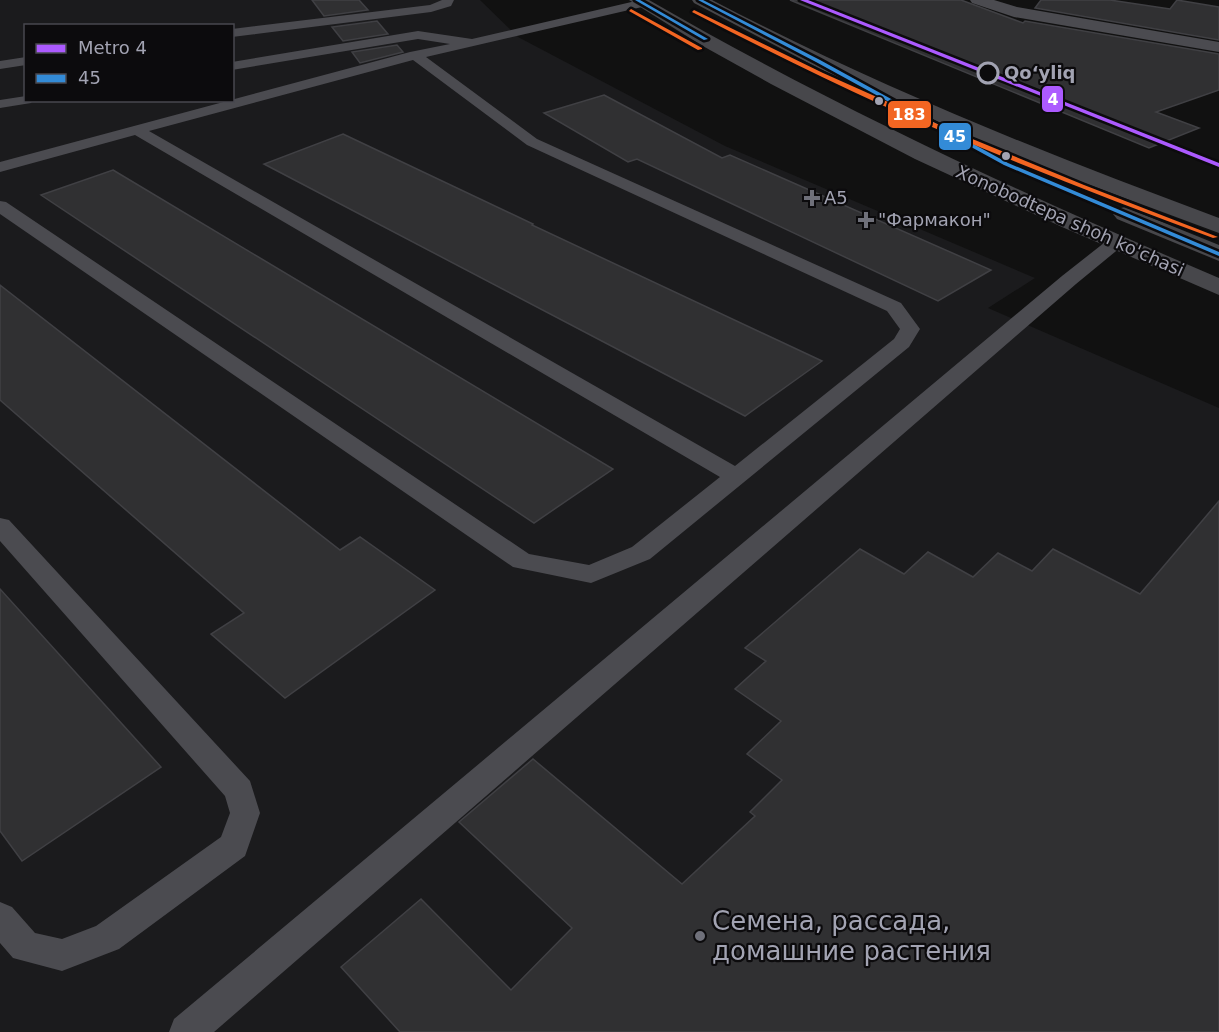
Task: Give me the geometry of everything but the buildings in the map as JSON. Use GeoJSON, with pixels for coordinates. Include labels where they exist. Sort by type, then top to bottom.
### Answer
{"type":"FeatureCollection","features":[{"type":"Feature","properties":{"kind":"highway"},"geometry":{"type":"LineString","coordinates":[[700,0],[818,61],[1006,164],[1219,254]]}},
{"type":"Feature","properties":{"kind":"highway","name":"Xonobodtepa shoh ko'chasi"},"geometry":{"type":"LineString","coordinates":[[639,1],[876,131],[1115,243],[1219,287]]}},
{"type":"Feature","properties":{"kind":"highway"},"geometry":{"type":"LineString","coordinates":[[818,61],[1017,150],[1219,226]]}},
{"type":"Feature","properties":{"kind":"street"},"geometry":{"type":"LineString","coordinates":[[978,0],[1014,12],[1219,47]]}},
{"type":"Feature","properties":{"kind":"lane"},"geometry":{"type":"LineString","coordinates":[[234,33],[431,8],[447,3],[448,0]]}},
{"type":"Feature","properties":{"kind":"lane"},"geometry":{"type":"LineString","coordinates":[[0,167],[138,132],[415,55],[639,1]]}},
{"type":"Feature","properties":{"kind":"lane"},"geometry":{"type":"LineString","coordinates":[[234,66],[418,35],[472,43]]}},
{"type":"Feature","properties":{"kind":"lane"},"geometry":{"type":"LineString","coordinates":[[0,206],[522,561],[591,574],[641,553],[902,343],[910,329],[894,307],[531,142],[415,55]]}},
{"type":"Feature","properties":{"kind":"lane"},"geometry":{"type":"LineString","coordinates":[[0,65],[24,62]]}},
{"type":"Feature","properties":{"kind":"lane"},"geometry":{"type":"LineString","coordinates":[[0,104],[24,100]]}},
{"type":"Feature","properties":{"kind":"lane"},"geometry":{"type":"LineString","coordinates":[[138,132],[736,477]]}},
{"type":"Feature","properties":{"kind":"lane"},"geometry":{"type":"LineString","coordinates":[[187,1032],[1085,266],[1115,243]]}},
{"type":"Feature","properties":{"kind":"lane"},"geometry":{"type":"LineString","coordinates":[[0,526],[239,790],[245,813],[234,846],[107,938],[62,955],[25,947],[0,918]]}},
{"type":"Feature","properties":{"kind":"shaded area"},"geometry":{"type":"Polygon","coordinates":[[[0,0],[480,0],[518,37],[725,146],[1035,278],[988,308],[1219,408],[1219,1032],[0,1032],[0,0]]]}},
{"type":"Feature","properties":{"kind":"metro line","name":"4"},"geometry":{"type":"LineString","coordinates":[[803,0],[1219,165]]}},
{"type":"Feature","properties":{"kind":"transit line","name":"45"},"geometry":{"type":"LineString","coordinates":[[637,0],[706,39]]}},
{"type":"Feature","properties":{"kind":"transit line","name":"45"},"geometry":{"type":"LineString","coordinates":[[700,0],[818,61],[1006,164],[1219,254]]}},
{"type":"Feature","properties":{"kind":"transit line","name":"183"},"geometry":{"type":"LineString","coordinates":[[631,10],[700,49]]}},
{"type":"Feature","properties":{"kind":"transit line","name":"183"},"geometry":{"type":"LineString","coordinates":[[694,11],[821,75],[951,133],[1215,237]]}},
{"type":"Feature","properties":{"kind":"place","name":"Qo‘yliq"},"geometry":{"type":"Point","coordinates":[988,73]}},
{"type":"Feature","properties":{"kind":"place","name":"А5"},"geometry":{"type":"Point","coordinates":[812,198]}},
{"type":"Feature","properties":{"kind":"place","name":"\"Фармакон\""},"geometry":{"type":"Point","coordinates":[866,220]}},
{"type":"Feature","properties":{"kind":"place","name":"Семена, рассада, домашние растения"},"geometry":{"type":"Point","coordinates":[700,936]}}]}
